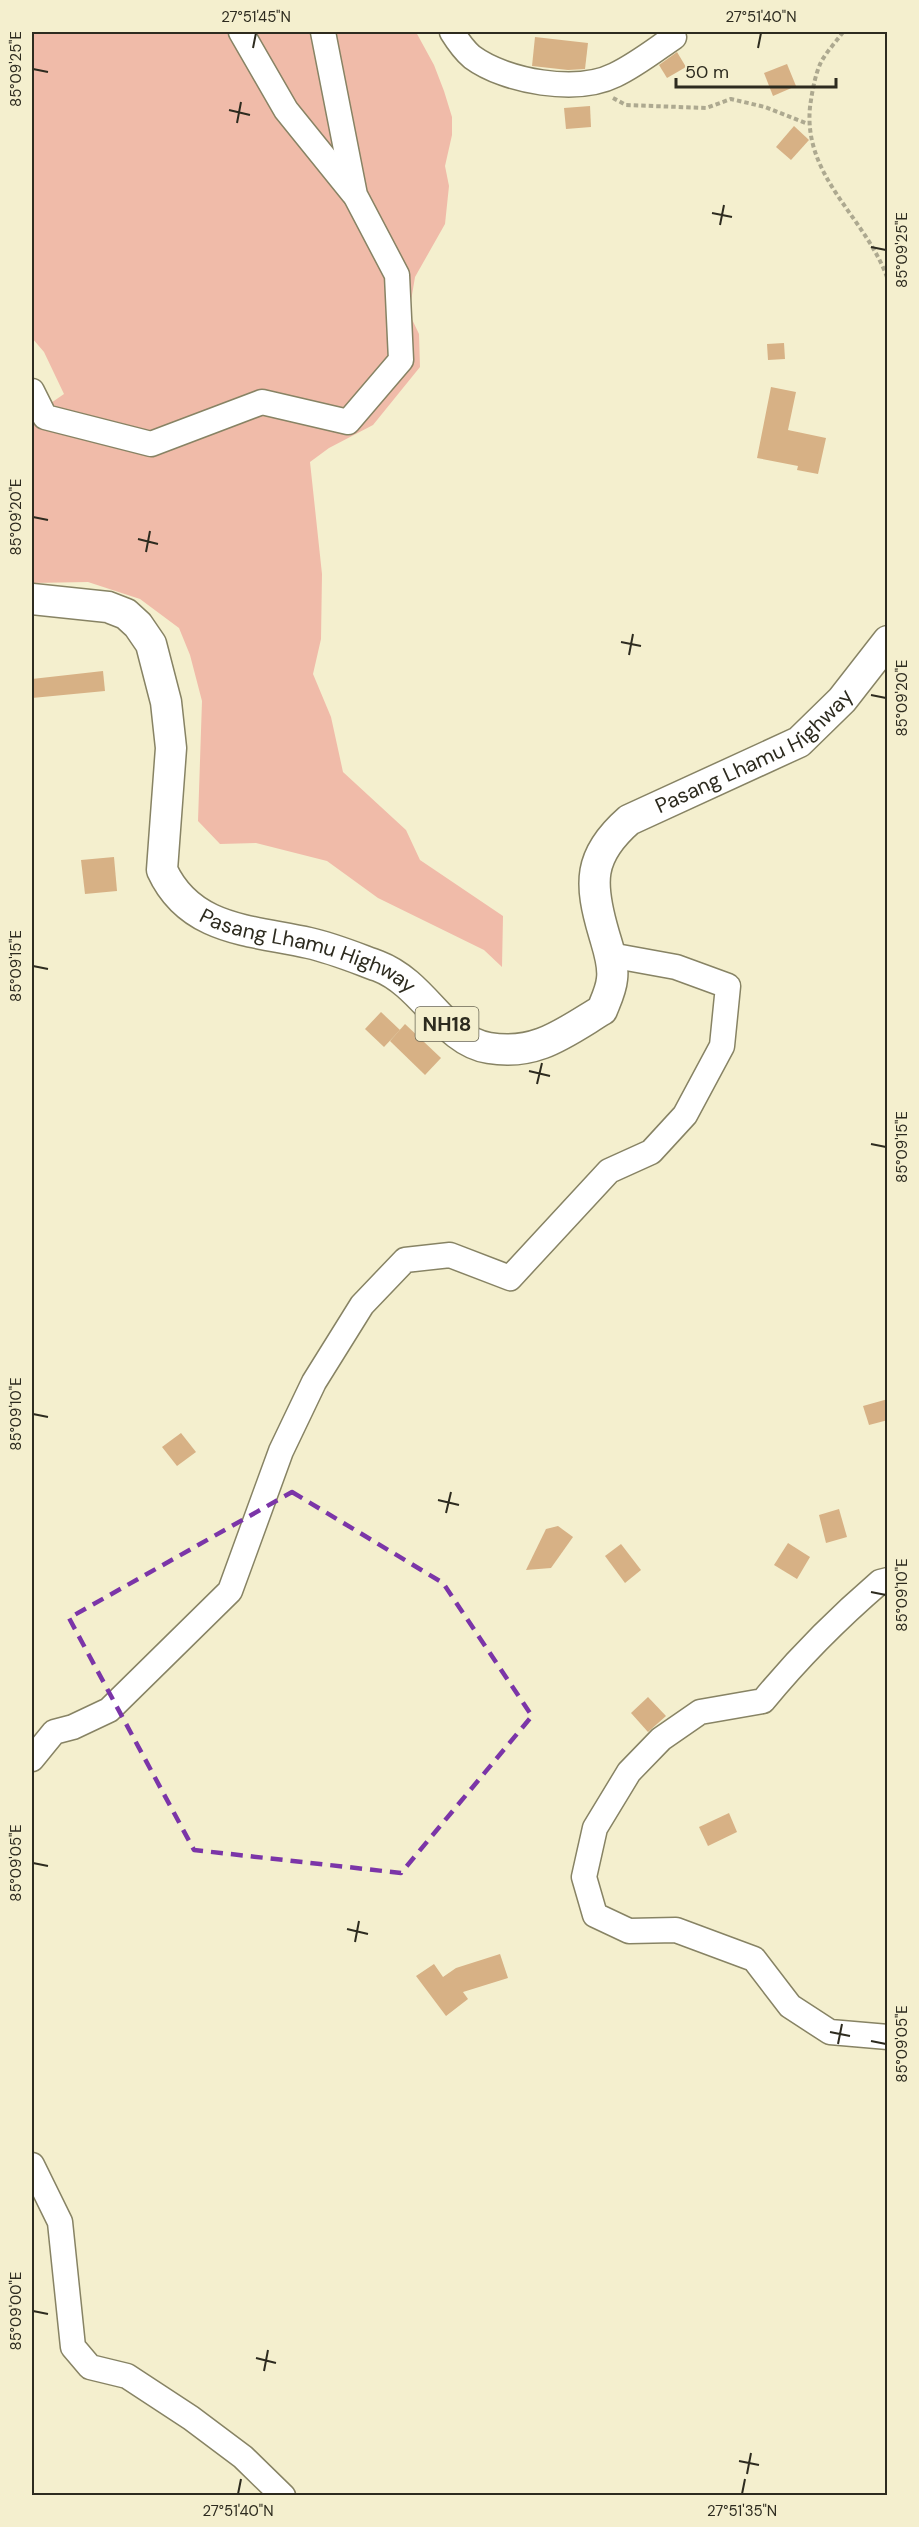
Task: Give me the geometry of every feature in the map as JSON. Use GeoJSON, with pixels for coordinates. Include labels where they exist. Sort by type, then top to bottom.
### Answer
{"type":"FeatureCollection","features":[{"type":"Feature","properties":{"kind":"main road","name":"Pasang Lhamu Highway"},"geometry":{"type":"LineString","coordinates":[[32,599],[108,607],[126,614],[138,624],[151,644],[166,702],[171,748],[162,870],[169,886],[183,901],[205,917],[233,928],[312,944],[380,967],[409,983],[455,1034],[488,1048],[536,1048],[602,1010],[613,977],[610,955],[597,910],[595,867],[602,848],[614,834],[629,820],[799,742],[842,700],[888,641]]}},
{"type":"Feature","properties":{"kind":"street"},"geometry":{"type":"LineString","coordinates":[[32,391],[45,417],[151,444],[262,402],[348,422],[401,360],[397,275],[355,195],[286,110],[241,32]]}},
{"type":"Feature","properties":{"kind":"street"},"geometry":{"type":"LineString","coordinates":[[323,32],[355,195]]}},
{"type":"Feature","properties":{"kind":"street"},"geometry":{"type":"LineString","coordinates":[[452,32],[472,57],[507,75],[541,83],[585,84],[614,76],[674,37]]}},
{"type":"Feature","properties":{"kind":"street"},"geometry":{"type":"LineString","coordinates":[[32,1759],[54,1732],[73,1727],[109,1710],[230,1591],[281,1451],[314,1382],[362,1305],[405,1260],[450,1255],[510,1278],[609,1171],[651,1152],[685,1115],[722,1046],[728,986],[676,967],[610,955]]}},
{"type":"Feature","properties":{"kind":"street"},"geometry":{"type":"LineString","coordinates":[[888,1580],[880,1582],[840,1617],[792,1666],[763,1701],[700,1712],[661,1739],[629,1772],[595,1828],[584,1877],[595,1915],[629,1931],[676,1930],[754,1959],[790,2007],[830,2032],[888,2037]]}},
{"type":"Feature","properties":{"kind":"street"},"geometry":{"type":"LineString","coordinates":[[32,2164],[60,2222],[73,2348],[90,2367],[127,2376],[191,2418],[243,2457],[283,2496]]}},
{"type":"Feature","properties":{"kind":"path"},"geometry":{"type":"LineString","coordinates":[[843,32],[821,62],[811,94],[808,124],[814,154],[826,180],[870,244],[888,280]]}},
{"type":"Feature","properties":{"kind":"path"},"geometry":{"type":"LineString","coordinates":[[585,84],[626,105],[706,108],[730,99],[765,107],[808,124]]}},
{"type":"Feature","properties":{"kind":"highlighted area"},"geometry":{"type":"Polygon","coordinates":[[[292,1492],[443,1583],[532,1716],[401,1873],[194,1850],[69,1618],[292,1492]]]}},
{"type":"Feature","properties":{"kind":"shaded area"},"geometry":{"type":"Polygon","coordinates":[[[32,32],[416,32],[434,65],[452,117],[452,135],[445,166],[449,186],[445,224],[415,277],[409,313],[419,334],[420,367],[373,425],[329,448],[310,462],[322,574],[321,639],[313,674],[331,717],[343,772],[406,830],[420,860],[503,916],[502,967],[484,950],[378,898],[327,861],[256,843],[220,844],[198,821],[202,701],[190,655],[179,628],[140,599],[88,582],[32,583],[32,416],[64,394],[44,352],[32,338],[32,32]]]}},
{"type":"Feature","properties":{"kind":"building"},"geometry":{"type":"Polygon","coordinates":[[[535,37],[588,43],[585,69],[568,70],[532,66],[535,37]]]}},
{"type":"Feature","properties":{"kind":"building"},"geometry":{"type":"Polygon","coordinates":[[[677,52],[686,67],[667,78],[659,65],[677,52]]]}},
{"type":"Feature","properties":{"kind":"building"},"geometry":{"type":"Polygon","coordinates":[[[787,64],[796,86],[773,96],[764,73],[787,64]]]}},
{"type":"Feature","properties":{"kind":"building"},"geometry":{"type":"Polygon","coordinates":[[[590,106],[591,127],[566,129],[564,108],[590,106]]]}},
{"type":"Feature","properties":{"kind":"building"},"geometry":{"type":"Polygon","coordinates":[[[794,126],[809,140],[791,160],[776,147],[794,126]]]}},
{"type":"Feature","properties":{"kind":"building"},"geometry":{"type":"Polygon","coordinates":[[[784,343],[785,359],[768,360],[767,344],[784,343]]]}},
{"type":"Feature","properties":{"kind":"building"},"geometry":{"type":"Polygon","coordinates":[[[771,387],[796,392],[788,430],[826,438],[818,474],[797,470],[798,466],[757,458],[771,387]]]}},
{"type":"Feature","properties":{"kind":"building"},"geometry":{"type":"Polygon","coordinates":[[[103,671],[105,691],[32,698],[32,679],[103,671]]]}},
{"type":"Feature","properties":{"kind":"building"},"geometry":{"type":"Polygon","coordinates":[[[114,857],[117,891],[85,894],[81,860],[114,857]]]}},
{"type":"Feature","properties":{"kind":"building"},"geometry":{"type":"Polygon","coordinates":[[[381,1012],[400,1030],[384,1047],[365,1029],[381,1012]]]}},
{"type":"Feature","properties":{"kind":"building"},"geometry":{"type":"Polygon","coordinates":[[[405,1024],[441,1058],[425,1075],[390,1041],[405,1024]]]}},
{"type":"Feature","properties":{"kind":"building"},"geometry":{"type":"Polygon","coordinates":[[[888,1399],[888,1420],[869,1425],[863,1406],[888,1399]]]}},
{"type":"Feature","properties":{"kind":"building"},"geometry":{"type":"Polygon","coordinates":[[[181,1433],[196,1452],[177,1466],[162,1447],[181,1433]]]}},
{"type":"Feature","properties":{"kind":"building"},"geometry":{"type":"Polygon","coordinates":[[[839,1509],[847,1537],[826,1543],[819,1515],[839,1509]]]}},
{"type":"Feature","properties":{"kind":"building"},"geometry":{"type":"Polygon","coordinates":[[[558,1526],[573,1537],[551,1568],[526,1570],[546,1529],[558,1526]]]}},
{"type":"Feature","properties":{"kind":"building"},"geometry":{"type":"Polygon","coordinates":[[[788,1543],[810,1557],[797,1579],[774,1565],[788,1543]]]}},
{"type":"Feature","properties":{"kind":"building"},"geometry":{"type":"Polygon","coordinates":[[[621,1544],[641,1570],[625,1583],[605,1556],[621,1544]]]}},
{"type":"Feature","properties":{"kind":"building"},"geometry":{"type":"Polygon","coordinates":[[[648,1697],[666,1716],[648,1732],[631,1713],[648,1697]]]}},
{"type":"Feature","properties":{"kind":"building"},"geometry":{"type":"Polygon","coordinates":[[[729,1813],[737,1832],[708,1846],[699,1827],[729,1813]]]}},
{"type":"Feature","properties":{"kind":"building"},"geometry":{"type":"Polygon","coordinates":[[[500,1954],[508,1978],[463,1992],[468,1999],[446,2016],[416,1976],[434,1964],[443,1977],[456,1968],[500,1954]]]}}]}
